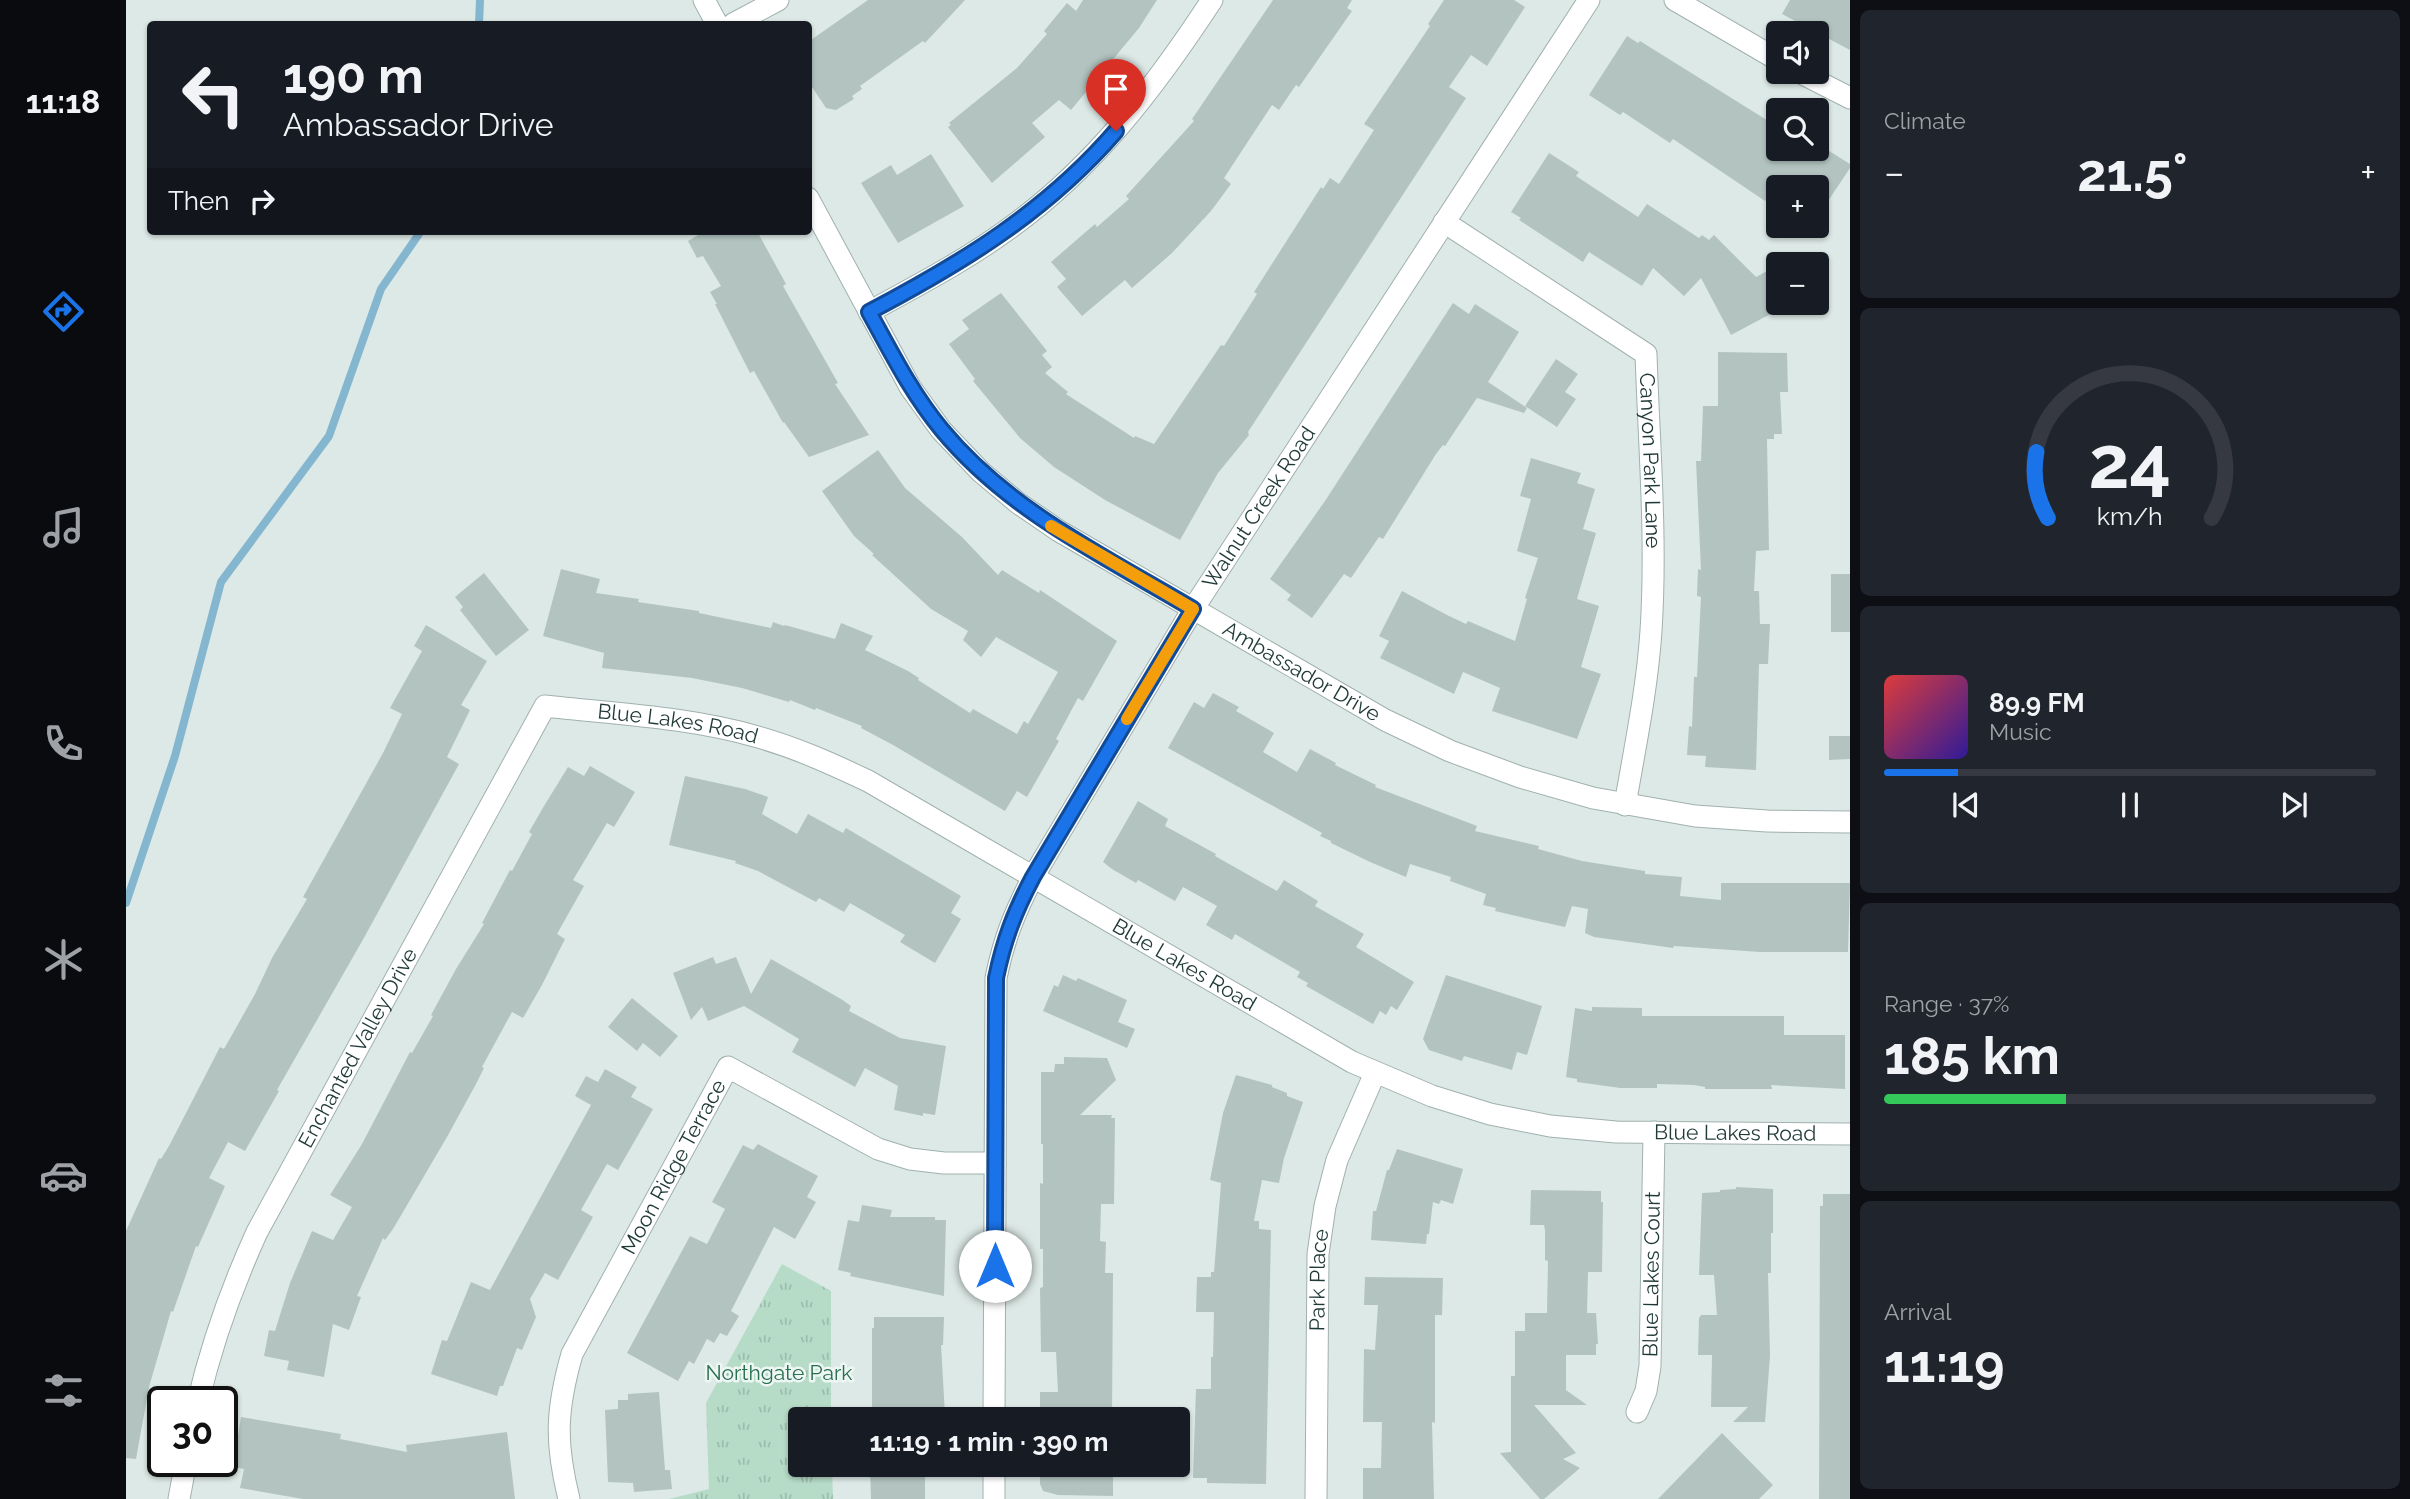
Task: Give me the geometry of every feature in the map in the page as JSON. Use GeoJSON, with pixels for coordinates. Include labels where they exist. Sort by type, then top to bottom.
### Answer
{"type":"FeatureCollection","features":[{"type":"Feature","properties":{"kind":"street"},"geometry":{"type":"LineString","coordinates":[[704,0],[715,21]]}},
{"type":"Feature","properties":{"kind":"street"},"geometry":{"type":"LineString","coordinates":[[739,21],[778,0]]}},
{"type":"Feature","properties":{"kind":"street"},"geometry":{"type":"LineString","coordinates":[[869,312],[955,265],[1008,230],[1055,192],[1102,147],[1143,100],[1212,0]]}},
{"type":"Feature","properties":{"kind":"street","name":"Walnut Creek Road"},"geometry":{"type":"LineString","coordinates":[[994,1407],[996,978],[1003,944],[1015,913],[1033,877],[1193,609],[1589,0]]}},
{"type":"Feature","properties":{"kind":"street"},"geometry":{"type":"LineString","coordinates":[[1675,0],[1766,53]]}},
{"type":"Feature","properties":{"kind":"street"},"geometry":{"type":"LineString","coordinates":[[1823,84],[1850,98]]}},
{"type":"Feature","properties":{"kind":"street","name":"Ambassador Drive"},"geometry":{"type":"LineString","coordinates":[[812,205],[910,387],[941,430],[981,472],[1018,503],[1059,531],[1385,720],[1450,751],[1520,777],[1625,805],[1707,817],[1850,822]]}},
{"type":"Feature","properties":{"kind":"street","name":"Canyon Park Lane"},"geometry":{"type":"LineString","coordinates":[[1444,222],[1646,354],[1653,564],[1651,631],[1644,702],[1625,805]]}},
{"type":"Feature","properties":{"kind":"street","name":"Blue Lakes Road"},"geometry":{"type":"LineString","coordinates":[[545,706],[704,725],[757,737],[814,755],[868,781],[1352,1062],[1432,1096],[1490,1114],[1550,1126],[1654,1132],[1850,1134]]}},
{"type":"Feature","properties":{"kind":"street","name":"Enchanted Valley Drive"},"geometry":{"type":"LineString","coordinates":[[202,1386],[229,1296],[257,1232],[545,706]]}},
{"type":"Feature","properties":{"kind":"street","name":"Moon Ridge Terrace"},"geometry":{"type":"LineString","coordinates":[[569,1499],[561,1466],[557,1429],[561,1391],[572,1354],[728,1067],[878,1149],[911,1159],[944,1163],[995,1163]]}},
{"type":"Feature","properties":{"kind":"street","name":"Park Place"},"geometry":{"type":"LineString","coordinates":[[1316,1499],[1320,1242],[1325,1206],[1338,1160],[1376,1073]]}},
{"type":"Feature","properties":{"kind":"street","name":"Blue Lakes Court"},"geometry":{"type":"LineString","coordinates":[[1637,1412],[1646,1391],[1650,1366],[1654,1132]]}},
{"type":"Feature","properties":{"kind":"street"},"geometry":{"type":"LineString","coordinates":[[179,1499],[183,1477]]}},
{"type":"Feature","properties":{"kind":"street"},"geometry":{"type":"LineString","coordinates":[[994,1477],[994,1499]]}},
{"type":"Feature","properties":{"kind":"green space","name":"Northgate Park"},"geometry":{"type":"Polygon","coordinates":[[[782,1264],[831,1291],[831,1407],[788,1407],[788,1477],[832,1477],[833,1499],[669,1499],[709,1489],[706,1403],[782,1264]]]}},
{"type":"Feature","properties":{"kind":"building"},"geometry":{"type":"Polygon","coordinates":[[[868,0],[965,0],[925,43],[923,41],[860,86],[862,89],[852,96],[854,99],[836,110],[826,108],[812,87],[812,39],[868,0]]]}},
{"type":"Feature","properties":{"kind":"building"},"geometry":{"type":"Polygon","coordinates":[[[1083,0],[1157,0],[1139,28],[1071,110],[1059,100],[1032,123],[1045,137],[992,183],[948,127],[951,125],[949,123],[1017,68],[1047,34],[1044,31],[1067,3],[1076,11],[1083,0]]]}},
{"type":"Feature","properties":{"kind":"building"},"geometry":{"type":"Polygon","coordinates":[[[1273,0],[1352,0],[1347,8],[1352,11],[1299,87],[1296,85],[1279,110],[1272,105],[1224,178],[1231,184],[1211,211],[1172,253],[1132,288],[1125,280],[1082,316],[1057,287],[1066,279],[1051,262],[1129,199],[1126,196],[1194,121],[1192,119],[1273,0]]]}},
{"type":"Feature","properties":{"kind":"building"},"geometry":{"type":"Polygon","coordinates":[[[1444,0],[1514,0],[1525,7],[1487,66],[1471,55],[1449,87],[1466,98],[1248,432],[1249,435],[1218,473],[1180,540],[1105,500],[1054,467],[1020,438],[973,381],[975,379],[949,344],[969,329],[962,320],[1001,293],[1047,351],[1042,355],[1052,367],[1045,373],[1068,392],[1066,394],[1134,438],[1135,436],[1154,444],[1221,345],[1224,346],[1257,294],[1254,292],[1321,187],[1323,189],[1330,178],[1339,184],[1374,130],[1364,124],[1430,26],[1428,24],[1444,0]]]}},
{"type":"Feature","properties":{"kind":"building"},"geometry":{"type":"Polygon","coordinates":[[[1790,0],[1850,0],[1850,50],[1829,39],[1829,21],[1795,21],[1782,14],[1790,0]]]}},
{"type":"Feature","properties":{"kind":"building"},"geometry":{"type":"Polygon","coordinates":[[[1627,36],[1638,43],[1640,41],[1766,120],[1766,161],[1829,161],[1829,151],[1850,164],[1850,168],[1829,200],[1829,175],[1766,175],[1765,201],[1673,139],[1670,143],[1623,112],[1620,115],[1589,95],[1627,36]]]}},
{"type":"Feature","properties":{"kind":"building"},"geometry":{"type":"Polygon","coordinates":[[[1549,153],[1579,172],[1576,176],[1638,217],[1647,204],[1699,238],[1702,235],[1709,240],[1714,235],[1756,277],[1766,272],[1766,315],[1769,315],[1731,335],[1701,278],[1684,296],[1653,268],[1642,286],[1589,252],[1583,262],[1511,212],[1549,153]]]}},
{"type":"Feature","properties":{"kind":"building"},"geometry":{"type":"Polygon","coordinates":[[[931,154],[964,206],[898,243],[861,183],[891,165],[897,175],[931,154]]]}},
{"type":"Feature","properties":{"kind":"building"},"geometry":{"type":"Polygon","coordinates":[[[698,235],[759,235],[786,284],[783,286],[838,383],[835,384],[869,435],[809,457],[783,423],[754,371],[750,373],[710,292],[721,286],[703,256],[697,258],[688,241],[698,235]]]}},
{"type":"Feature","properties":{"kind":"building"},"geometry":{"type":"Polygon","coordinates":[[[1453,303],[1469,314],[1475,304],[1519,332],[1488,382],[1527,408],[1524,413],[1477,398],[1445,446],[1436,454],[1383,539],[1379,537],[1351,578],[1344,574],[1312,618],[1287,600],[1291,595],[1270,579],[1325,501],[1453,303]]]}},
{"type":"Feature","properties":{"kind":"building"},"geometry":{"type":"Polygon","coordinates":[[[1718,352],[1787,353],[1788,392],[1780,392],[1782,434],[1774,434],[1774,439],[1767,439],[1769,550],[1756,551],[1754,591],[1759,591],[1760,624],[1770,624],[1768,664],[1759,664],[1756,770],[1705,767],[1706,756],[1687,755],[1689,726],[1692,727],[1694,677],[1697,677],[1701,597],[1697,596],[1698,569],[1701,570],[1696,461],[1701,461],[1703,406],[1718,406],[1718,352]]]}},
{"type":"Feature","properties":{"kind":"building"},"geometry":{"type":"Polygon","coordinates":[[[1556,359],[1578,374],[1565,392],[1576,399],[1557,427],[1525,406],[1556,359]]]}},
{"type":"Feature","properties":{"kind":"building"},"geometry":{"type":"Polygon","coordinates":[[[878,450],[905,488],[962,537],[998,575],[1002,570],[1039,593],[1040,590],[1117,641],[1083,701],[1078,698],[1056,739],[1059,741],[1027,797],[1017,791],[1005,811],[861,728],[862,726],[816,708],[815,710],[790,700],[789,702],[742,688],[692,678],[602,668],[604,653],[543,636],[561,569],[600,579],[596,593],[699,611],[771,628],[773,622],[835,639],[841,623],[873,636],[865,650],[908,671],[970,713],[973,709],[1017,734],[1024,721],[1028,724],[1058,672],[996,637],[981,657],[963,640],[968,631],[931,609],[872,555],[874,554],[854,536],[822,491],[878,450]]]}},
{"type":"Feature","properties":{"kind":"building"},"geometry":{"type":"Polygon","coordinates":[[[1531,458],[1581,473],[1577,483],[1595,489],[1583,529],[1596,533],[1577,599],[1599,606],[1581,667],[1601,674],[1577,739],[1492,711],[1500,688],[1463,672],[1454,694],[1380,658],[1389,641],[1379,636],[1402,591],[1466,624],[1468,621],[1515,641],[1538,558],[1517,551],[1531,499],[1520,496],[1531,458]]]}},
{"type":"Feature","properties":{"kind":"building"},"geometry":{"type":"Polygon","coordinates":[[[484,573],[529,630],[496,656],[460,610],[463,607],[455,597],[484,573]]]}},
{"type":"Feature","properties":{"kind":"building"},"geometry":{"type":"Polygon","coordinates":[[[1831,574],[1850,574],[1850,632],[1831,632],[1831,574]]]}},
{"type":"Feature","properties":{"kind":"building"},"geometry":{"type":"Polygon","coordinates":[[[426,625],[487,661],[461,705],[470,710],[447,757],[459,764],[245,1151],[228,1142],[209,1178],[225,1186],[198,1247],[196,1246],[173,1312],[171,1311],[149,1386],[147,1386],[136,1459],[126,1458],[126,1231],[159,1158],[161,1159],[169,1146],[220,1047],[224,1049],[255,994],[272,958],[307,899],[303,897],[383,753],[402,714],[390,708],[422,651],[414,646],[426,625]]]}},
{"type":"Feature","properties":{"kind":"building"},"geometry":{"type":"Polygon","coordinates":[[[1213,693],[1239,707],[1236,711],[1274,733],[1263,752],[1297,772],[1310,749],[1376,785],[1375,787],[1477,826],[1475,831],[1539,846],[1538,849],[1582,861],[1645,871],[1645,874],[1682,877],[1680,896],[1721,900],[1721,883],[1850,883],[1848,952],[1673,948],[1594,937],[1585,933],[1588,909],[1572,906],[1565,927],[1495,911],[1496,908],[1483,905],[1486,894],[1450,881],[1451,877],[1410,864],[1406,877],[1331,843],[1320,836],[1322,833],[1168,748],[1194,702],[1204,708],[1213,693]]]}},
{"type":"Feature","properties":{"kind":"building"},"geometry":{"type":"Polygon","coordinates":[[[1829,736],[1850,736],[1850,759],[1829,760],[1829,736]]]}},
{"type":"Feature","properties":{"kind":"building"},"geometry":{"type":"Polygon","coordinates":[[[590,766],[635,792],[614,827],[607,823],[573,880],[584,886],[557,934],[565,939],[542,985],[523,1018],[512,1012],[447,1137],[393,1229],[385,1240],[383,1238],[357,1296],[361,1297],[349,1330],[333,1324],[324,1377],[287,1370],[289,1361],[264,1356],[269,1330],[275,1331],[290,1283],[312,1231],[333,1240],[352,1207],[330,1195],[362,1144],[456,969],[484,924],[482,923],[532,834],[529,832],[544,806],[568,767],[584,776],[590,766]]]}},
{"type":"Feature","properties":{"kind":"building"},"geometry":{"type":"Polygon","coordinates":[[[685,776],[745,789],[768,797],[762,814],[797,834],[808,814],[843,833],[846,828],[961,896],[951,913],[961,919],[935,963],[900,942],[905,935],[850,903],[844,912],[819,898],[816,902],[758,871],[735,863],[736,861],[669,845],[685,776]]]}},
{"type":"Feature","properties":{"kind":"building"},"geometry":{"type":"Polygon","coordinates":[[[1138,801],[1168,819],[1165,826],[1216,854],[1215,856],[1277,891],[1284,880],[1318,901],[1315,906],[1364,934],[1356,947],[1414,982],[1397,1010],[1391,1006],[1386,1015],[1380,1011],[1373,1024],[1306,986],[1308,983],[1297,977],[1300,972],[1235,934],[1232,940],[1206,925],[1217,906],[1183,887],[1175,901],[1138,880],[1136,883],[1103,862],[1138,801]]]}},
{"type":"Feature","properties":{"kind":"building"},"geometry":{"type":"Polygon","coordinates":[[[713,957],[716,964],[736,957],[751,994],[771,959],[841,999],[851,1006],[849,1011],[900,1038],[946,1046],[935,1115],[923,1113],[923,1116],[894,1110],[898,1086],[865,1068],[855,1087],[792,1052],[799,1039],[744,1006],[708,1021],[702,1007],[691,1020],[673,973],[713,957]]]}},
{"type":"Feature","properties":{"kind":"building"},"geometry":{"type":"Polygon","coordinates":[[[1063,975],[1076,981],[1078,978],[1127,1000],[1118,1022],[1135,1029],[1127,1048],[1043,1011],[1054,985],[1058,987],[1063,975]]]}},
{"type":"Feature","properties":{"kind":"building"},"geometry":{"type":"Polygon","coordinates":[[[1446,975],[1542,1006],[1527,1055],[1517,1052],[1512,1070],[1464,1056],[1462,1061],[1429,1050],[1423,1039],[1446,975]]]}},
{"type":"Feature","properties":{"kind":"building"},"geometry":{"type":"Polygon","coordinates":[[[632,998],[678,1036],[660,1057],[643,1043],[637,1051],[608,1027],[632,998]]]}},
{"type":"Feature","properties":{"kind":"building"},"geometry":{"type":"Polygon","coordinates":[[[1592,1007],[1642,1008],[1642,1016],[1784,1016],[1784,1035],[1845,1035],[1845,1089],[1771,1085],[1772,1089],[1705,1089],[1694,1085],[1657,1084],[1657,1088],[1620,1088],[1577,1082],[1577,1079],[1566,1077],[1575,1008],[1592,1011],[1592,1007]]]}},
{"type":"Feature","properties":{"kind":"building"},"geometry":{"type":"Polygon","coordinates":[[[1064,1057],[1107,1058],[1116,1080],[1080,1115],[1112,1115],[1111,1118],[1115,1118],[1114,1204],[1101,1204],[1100,1241],[1106,1242],[1105,1273],[1113,1273],[1112,1407],[1040,1407],[1040,1392],[1058,1392],[1056,1352],[1041,1352],[1041,1072],[1054,1072],[1055,1064],[1064,1064],[1064,1057]]]}},
{"type":"Feature","properties":{"kind":"building"},"geometry":{"type":"Polygon","coordinates":[[[605,1069],[637,1087],[631,1097],[653,1109],[618,1170],[607,1164],[581,1210],[593,1217],[558,1280],[545,1273],[530,1299],[536,1317],[522,1350],[517,1348],[503,1386],[500,1386],[497,1396],[431,1374],[442,1340],[447,1341],[471,1282],[490,1290],[591,1105],[575,1096],[586,1076],[598,1082],[605,1069]]]}},
{"type":"Feature","properties":{"kind":"building"},"geometry":{"type":"Polygon","coordinates":[[[1236,1075],[1272,1085],[1287,1093],[1287,1096],[1303,1102],[1284,1158],[1279,1183],[1262,1180],[1254,1221],[1259,1221],[1259,1229],[1271,1230],[1266,1484],[1207,1483],[1207,1478],[1193,1478],[1196,1389],[1211,1389],[1214,1312],[1196,1312],[1197,1277],[1211,1277],[1211,1272],[1214,1272],[1221,1183],[1210,1180],[1223,1113],[1236,1075]]]}},
{"type":"Feature","properties":{"kind":"building"},"geometry":{"type":"Polygon","coordinates":[[[758,1144],[818,1176],[807,1197],[816,1202],[795,1239],[774,1227],[731,1311],[739,1316],[727,1336],[720,1333],[714,1343],[707,1339],[694,1364],[689,1361],[678,1381],[627,1353],[690,1236],[707,1244],[725,1209],[712,1202],[743,1145],[753,1150],[758,1144]]]}},
{"type":"Feature","properties":{"kind":"building"},"geometry":{"type":"Polygon","coordinates":[[[1397,1149],[1463,1169],[1453,1204],[1441,1200],[1439,1204],[1433,1202],[1426,1244],[1371,1240],[1373,1211],[1376,1211],[1387,1170],[1397,1149]]]}},
{"type":"Feature","properties":{"kind":"building"},"geometry":{"type":"Polygon","coordinates":[[[1736,1187],[1773,1189],[1771,1273],[1768,1273],[1770,1356],[1765,1422],[1733,1422],[1748,1407],[1711,1407],[1712,1355],[1698,1355],[1699,1318],[1701,1315],[1717,1315],[1714,1275],[1699,1275],[1702,1193],[1720,1192],[1736,1187]]]}},
{"type":"Feature","properties":{"kind":"building"},"geometry":{"type":"Polygon","coordinates":[[[1531,1190],[1601,1191],[1603,1202],[1602,1272],[1588,1272],[1587,1313],[1596,1313],[1596,1355],[1566,1355],[1566,1390],[1587,1405],[1534,1405],[1576,1453],[1563,1459],[1580,1468],[1544,1499],[1540,1499],[1500,1453],[1511,1452],[1511,1376],[1515,1376],[1515,1331],[1525,1331],[1525,1313],[1547,1313],[1548,1261],[1545,1260],[1545,1230],[1544,1225],[1530,1225],[1531,1190]]]}},
{"type":"Feature","properties":{"kind":"building"},"geometry":{"type":"Polygon","coordinates":[[[1823,1194],[1850,1194],[1850,1499],[1819,1499],[1820,1206],[1823,1206],[1823,1194]]]}},
{"type":"Feature","properties":{"kind":"building"},"geometry":{"type":"Polygon","coordinates":[[[862,1205],[892,1210],[890,1217],[935,1217],[935,1220],[946,1220],[944,1296],[850,1276],[851,1273],[838,1270],[848,1220],[859,1222],[862,1205]]]}},
{"type":"Feature","properties":{"kind":"building"},"geometry":{"type":"Polygon","coordinates":[[[1365,1277],[1443,1278],[1442,1315],[1435,1315],[1435,1423],[1432,1422],[1434,1499],[1363,1499],[1363,1468],[1381,1468],[1382,1422],[1363,1422],[1364,1349],[1375,1350],[1378,1305],[1364,1305],[1365,1277]]]}},
{"type":"Feature","properties":{"kind":"building"},"geometry":{"type":"Polygon","coordinates":[[[874,1317],[944,1317],[941,1345],[945,1407],[872,1407],[874,1317]]]}},
{"type":"Feature","properties":{"kind":"building"},"geometry":{"type":"Polygon","coordinates":[[[659,1392],[665,1470],[670,1470],[672,1489],[634,1492],[633,1483],[608,1482],[605,1410],[618,1409],[618,1400],[628,1400],[628,1394],[659,1392]]]}},
{"type":"Feature","properties":{"kind":"building"},"geometry":{"type":"Polygon","coordinates":[[[241,1417],[341,1434],[340,1439],[407,1452],[406,1445],[507,1432],[515,1499],[303,1499],[240,1488],[244,1469],[238,1468],[241,1417]]]}},
{"type":"Feature","properties":{"kind":"building"},"geometry":{"type":"Polygon","coordinates":[[[1722,1433],[1773,1485],[1759,1499],[1658,1499],[1722,1433]]]}},
{"type":"Feature","properties":{"kind":"building"},"geometry":{"type":"Polygon","coordinates":[[[870,1477],[925,1477],[925,1499],[871,1499],[870,1477]]]}},
{"type":"Feature","properties":{"kind":"building"},"geometry":{"type":"Polygon","coordinates":[[[1040,1477],[1113,1477],[1113,1496],[1058,1495],[1043,1491],[1040,1477]]]}},
{"type":"Feature","properties":{"kind":"waterway"},"geometry":{"type":"LineString","coordinates":[[479,21],[480,0]]}},
{"type":"Feature","properties":{"kind":"waterway"},"geometry":{"type":"LineString","coordinates":[[126,903],[175,756],[221,582],[329,436],[381,289],[418,235]]}},
{"type":"Feature","properties":{"kind":"slow traffic"},"geometry":{"type":"LineString","coordinates":[[1051,526],[1193,609],[1127,719]]}},
{"type":"Feature","properties":{"kind":"route"},"geometry":{"type":"LineString","coordinates":[[995,1266],[996,978],[1003,944],[1033,877],[1193,609],[1059,531],[1018,503],[981,472],[941,430],[910,387],[869,312],[955,265],[1008,230],[1055,192],[1116,131]]}}]}
